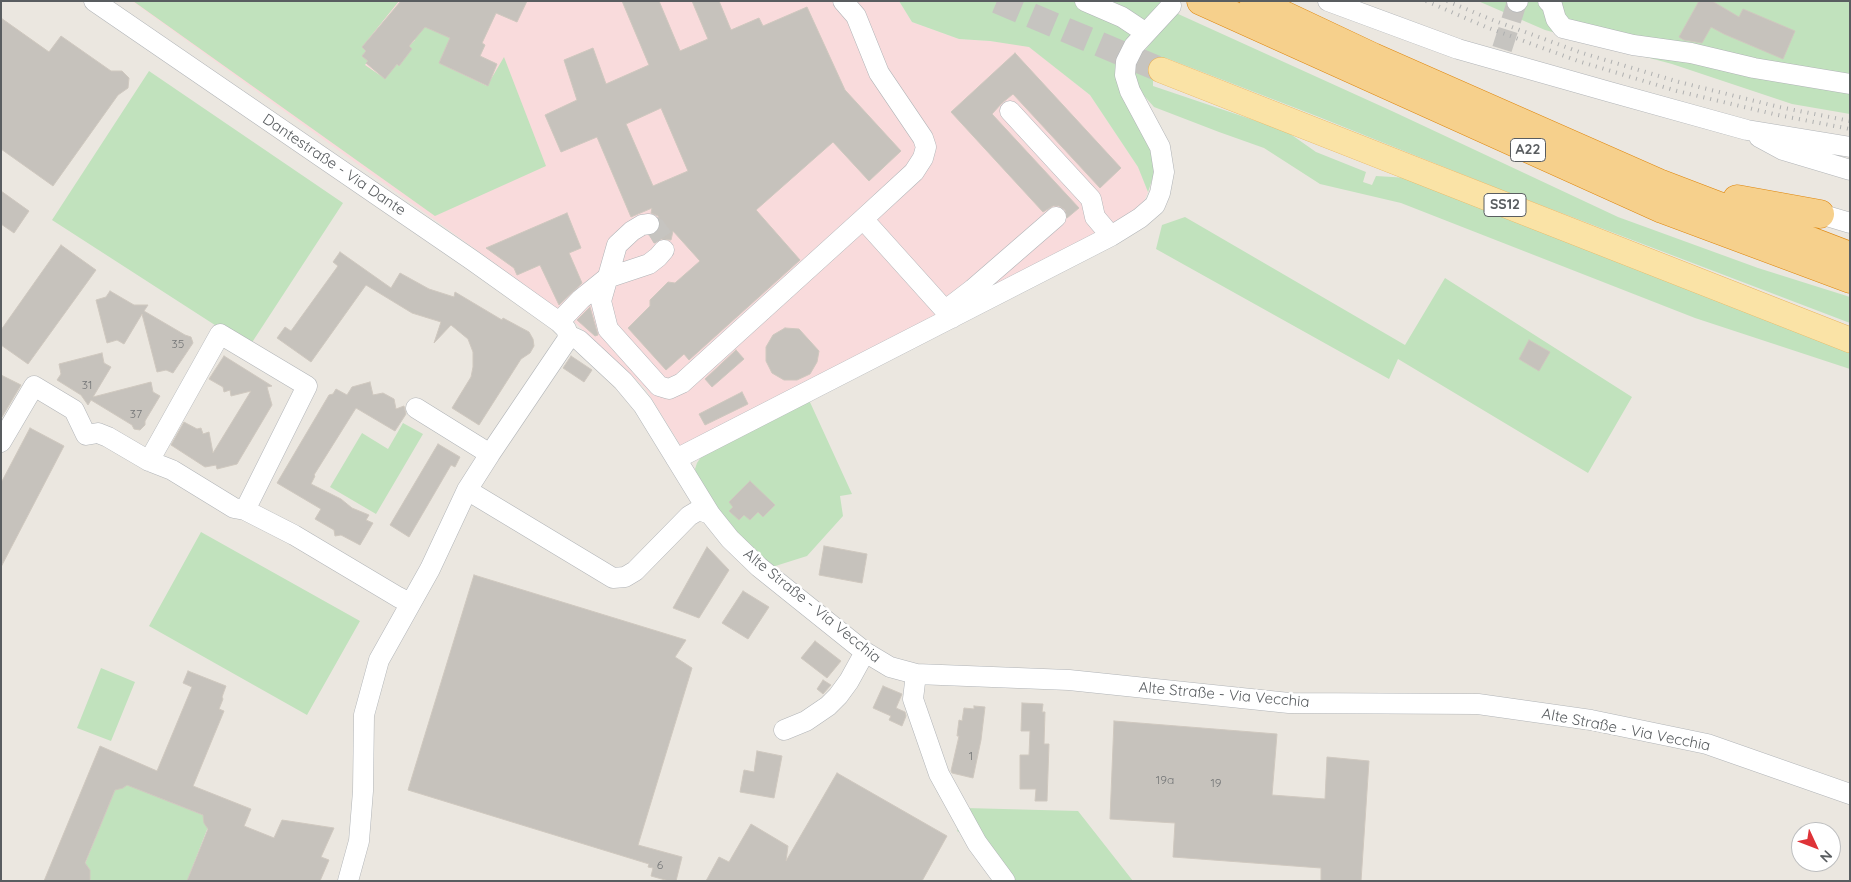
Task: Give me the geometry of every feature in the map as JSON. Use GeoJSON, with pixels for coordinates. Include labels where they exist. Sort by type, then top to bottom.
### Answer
{"type":"FeatureCollection","features":[{"type":"Feature","properties":{"kind":"highway","name":"A22"},"geometry":{"type":"LineString","coordinates":[[1254,1],[1373,57],[1660,183],[1850,256]]}},
{"type":"Feature","properties":{"kind":"highway","name":"A22"},"geometry":{"type":"LineString","coordinates":[[1206,4],[1662,209],[1850,279]]}},
{"type":"Feature","properties":{"kind":"highway"},"geometry":{"type":"LineString","coordinates":[[1660,183],[1820,214]]}},
{"type":"Feature","properties":{"kind":"main road","name":"SS12"},"geometry":{"type":"LineString","coordinates":[[1161,70],[1850,340]]}},
{"type":"Feature","properties":{"kind":"street","name":"Dantestraße - Via Dante"},"geometry":{"type":"LineString","coordinates":[[94,1],[414,219],[579,340],[622,381],[643,405],[676,459]]}},
{"type":"Feature","properties":{"kind":"street"},"geometry":{"type":"LineString","coordinates":[[649,224],[642,224],[618,245],[601,301],[608,329],[659,386],[669,389],[682,383],[863,219],[914,172],[923,158],[926,147],[923,138],[878,73],[856,16],[843,1]]}},
{"type":"Feature","properties":{"kind":"street"},"geometry":{"type":"LineString","coordinates":[[1085,1],[1122,18],[1146,33]]}},
{"type":"Feature","properties":{"kind":"street"},"geometry":{"type":"LineString","coordinates":[[1328,1],[1458,49],[1500,54],[1747,130],[1850,147]]}},
{"type":"Feature","properties":{"kind":"street"},"geometry":{"type":"LineString","coordinates":[[1548,1],[1552,5],[1556,19],[1563,28],[1633,45],[1690,53],[1754,68],[1850,84]]}},
{"type":"Feature","properties":{"kind":"street"},"geometry":{"type":"LineString","coordinates":[[676,459],[1111,236],[1155,206],[1160,193],[1164,172],[1160,146],[1130,90],[1125,75],[1126,62],[1134,46],[1171,6]]}},
{"type":"Feature","properties":{"kind":"street"},"geometry":{"type":"LineString","coordinates":[[1010,110],[1091,199],[1095,217],[1111,236]]}},
{"type":"Feature","properties":{"kind":"street"},"geometry":{"type":"LineString","coordinates":[[1747,130],[1783,150],[1850,170]]}},
{"type":"Feature","properties":{"kind":"street"},"geometry":{"type":"LineString","coordinates":[[1820,214],[1850,223]]}},
{"type":"Feature","properties":{"kind":"street"},"geometry":{"type":"LineString","coordinates":[[952,318],[952,305],[968,284],[1056,216]]}},
{"type":"Feature","properties":{"kind":"street"},"geometry":{"type":"LineString","coordinates":[[863,219],[884,249],[952,318]]}},
{"type":"Feature","properties":{"kind":"street"},"geometry":{"type":"LineString","coordinates":[[348,881],[359,841],[363,791],[364,715],[379,660],[430,569],[467,490],[567,340],[563,329],[581,299],[607,278],[649,264],[664,250]]}},
{"type":"Feature","properties":{"kind":"street"},"geometry":{"type":"LineString","coordinates":[[149,461],[220,334],[307,386],[245,510]]}},
{"type":"Feature","properties":{"kind":"street"},"geometry":{"type":"LineString","coordinates":[[2,438],[34,386],[74,410],[86,435],[98,433],[108,437],[149,461],[172,470],[234,508],[245,510],[294,535],[398,597],[410,602]]}},
{"type":"Feature","properties":{"kind":"street"},"geometry":{"type":"LineString","coordinates":[[416,408],[490,454]]}},
{"type":"Feature","properties":{"kind":"street","name":"Alte Straße - Via Vecchia"},"geometry":{"type":"LineString","coordinates":[[676,459],[710,514],[730,539],[758,567],[865,652],[890,667],[916,674],[1069,680],[1290,703],[1478,704],[1591,720],[1707,744],[1850,794]]}},
{"type":"Feature","properties":{"kind":"street"},"geometry":{"type":"LineString","coordinates":[[467,490],[613,578],[625,578],[635,572],[689,516],[699,510],[710,514]]}},
{"type":"Feature","properties":{"kind":"street"},"geometry":{"type":"LineString","coordinates":[[784,730],[806,721],[828,706],[838,696],[865,652]]}},
{"type":"Feature","properties":{"kind":"street"},"geometry":{"type":"LineString","coordinates":[[916,674],[913,699],[939,774],[977,843],[1006,881]]}},
{"type":"Feature","properties":{"kind":"shaded area"},"geometry":{"type":"Polygon","coordinates":[[[132,1],[899,1],[912,22],[959,39],[1029,46],[1090,95],[1138,167],[1148,192],[1141,208],[1116,225],[682,448],[645,388],[569,317],[132,1]]]}},
{"type":"Feature","properties":{"kind":"green space"},"geometry":{"type":"Polygon","coordinates":[[[133,1],[399,1],[362,47],[366,51],[362,56],[368,61],[365,65],[384,78],[397,64],[399,66],[412,49],[409,46],[415,40],[408,34],[417,23],[450,38],[439,63],[487,86],[504,57],[546,166],[435,216],[133,1]]]}},
{"type":"Feature","properties":{"kind":"green space"},"geometry":{"type":"Polygon","coordinates":[[[899,1],[1164,1],[1123,53],[1157,165],[1148,192],[1138,167],[1090,95],[1029,47],[990,41],[959,39],[912,22],[899,1]]]}},
{"type":"Feature","properties":{"kind":"green space"},"geometry":{"type":"Polygon","coordinates":[[[1478,1],[1850,1],[1850,114],[1792,104],[1672,64],[1545,30],[1478,1]]]}},
{"type":"Feature","properties":{"kind":"green space"},"geometry":{"type":"Polygon","coordinates":[[[1176,13],[1618,217],[1758,268],[1850,297],[1850,323],[1509,193],[1166,58],[1153,68],[1153,86],[1286,131],[1316,152],[1366,172],[1363,182],[1372,185],[1376,176],[1409,178],[1850,351],[1850,369],[1695,318],[1401,203],[1320,184],[1264,148],[1154,107],[1139,90],[1134,74],[1136,61],[1176,13]]]}},
{"type":"Feature","properties":{"kind":"green space"},"geometry":{"type":"Polygon","coordinates":[[[149,71],[343,203],[249,347],[52,220],[149,71]]]}},
{"type":"Feature","properties":{"kind":"green space"},"geometry":{"type":"Polygon","coordinates":[[[1185,217],[1405,345],[1445,278],[1632,397],[1588,473],[1398,359],[1389,379],[1156,249],[1162,225],[1185,217]]]}},
{"type":"Feature","properties":{"kind":"green space"},"geometry":{"type":"Polygon","coordinates":[[[809,400],[852,494],[840,496],[843,516],[807,556],[769,568],[730,530],[700,487],[695,469],[701,457],[809,400]]]}},
{"type":"Feature","properties":{"kind":"green space"},"geometry":{"type":"Polygon","coordinates":[[[403,423],[423,434],[376,514],[330,487],[362,433],[388,449],[403,423]]]}},
{"type":"Feature","properties":{"kind":"green space"},"geometry":{"type":"Polygon","coordinates":[[[201,532],[360,621],[307,715],[149,626],[201,532]]]}},
{"type":"Feature","properties":{"kind":"green space"},"geometry":{"type":"Polygon","coordinates":[[[101,668],[135,682],[111,741],[77,728],[101,668]]]}},
{"type":"Feature","properties":{"kind":"green space"},"geometry":{"type":"Polygon","coordinates":[[[126,784],[205,816],[208,827],[187,881],[93,881],[86,878],[90,870],[85,864],[116,787],[123,788],[126,784]]]}},
{"type":"Feature","properties":{"kind":"green space"},"geometry":{"type":"Polygon","coordinates":[[[966,808],[1078,811],[1133,881],[999,881],[965,835],[957,831],[966,808]]]}},
{"type":"Feature","properties":{"kind":"building"},"geometry":{"type":"Polygon","coordinates":[[[401,1],[527,1],[517,22],[496,13],[482,43],[485,45],[480,56],[497,64],[488,86],[439,63],[450,38],[425,27],[409,46],[412,49],[399,66],[397,64],[385,79],[366,63],[368,61],[362,56],[366,51],[362,47],[401,1]]]}},
{"type":"Feature","properties":{"kind":"building"},"geometry":{"type":"Polygon","coordinates":[[[622,1],[659,1],[680,51],[708,39],[692,1],[719,1],[731,30],[759,18],[763,26],[807,7],[845,90],[901,151],[869,181],[833,142],[756,210],[800,260],[689,360],[684,354],[666,370],[628,328],[650,306],[650,300],[668,282],[675,283],[700,261],[673,231],[671,240],[661,239],[654,243],[650,236],[657,233],[661,223],[658,216],[651,213],[652,208],[631,217],[597,137],[561,152],[545,115],[577,100],[564,60],[593,48],[606,84],[649,65],[622,1]],[[661,108],[626,124],[653,186],[688,171],[661,108]]]}},
{"type":"Feature","properties":{"kind":"building"},"geometry":{"type":"Polygon","coordinates":[[[1699,1],[1712,1],[1739,17],[1743,9],[1795,31],[1783,59],[1711,27],[1702,43],[1684,40],[1679,37],[1699,1]]]}},
{"type":"Feature","properties":{"kind":"building"},"geometry":{"type":"Polygon","coordinates":[[[1,18],[49,52],[61,36],[111,71],[122,71],[129,78],[128,88],[118,95],[53,186],[1,149],[1,18]]]}},
{"type":"Feature","properties":{"kind":"building"},"geometry":{"type":"Polygon","coordinates":[[[1015,53],[1121,168],[1100,188],[1013,94],[1002,103],[992,114],[1079,208],[1067,218],[1065,210],[1059,206],[1053,206],[1043,212],[951,112],[1015,53]]]}},
{"type":"Feature","properties":{"kind":"building"},"geometry":{"type":"Polygon","coordinates":[[[1,191],[29,211],[14,233],[1,224],[1,191]]]}},
{"type":"Feature","properties":{"kind":"building"},"geometry":{"type":"Polygon","coordinates":[[[567,213],[581,248],[569,253],[582,283],[559,305],[540,265],[517,275],[514,268],[486,248],[567,213]]]}},
{"type":"Feature","properties":{"kind":"building"},"geometry":{"type":"Polygon","coordinates":[[[61,245],[96,270],[28,364],[1,345],[1,330],[61,245]]]}},
{"type":"Feature","properties":{"kind":"building"},"geometry":{"type":"Polygon","coordinates":[[[340,252],[391,288],[400,273],[429,289],[454,297],[455,292],[502,320],[503,318],[529,332],[534,346],[530,353],[521,359],[479,425],[452,408],[471,377],[473,352],[468,339],[451,325],[434,343],[441,322],[412,313],[366,285],[311,362],[277,338],[285,327],[291,331],[338,266],[333,262],[340,252]]]}},
{"type":"Feature","properties":{"kind":"building"},"geometry":{"type":"Polygon","coordinates":[[[110,291],[134,305],[148,305],[144,311],[191,337],[193,343],[173,373],[166,370],[157,372],[142,314],[124,344],[117,340],[107,343],[96,300],[106,297],[110,291]]]}},
{"type":"Feature","properties":{"kind":"building"},"geometry":{"type":"Polygon","coordinates":[[[590,307],[598,335],[595,336],[577,320],[590,307]]]}},
{"type":"Feature","properties":{"kind":"building"},"geometry":{"type":"Polygon","coordinates":[[[785,328],[799,329],[819,351],[817,362],[810,374],[797,380],[784,380],[772,373],[766,361],[766,347],[773,335],[785,328]]]}},
{"type":"Feature","properties":{"kind":"building"},"geometry":{"type":"Polygon","coordinates":[[[1529,340],[1550,352],[1539,371],[1519,359],[1529,340]]]}},
{"type":"Feature","properties":{"kind":"building"},"geometry":{"type":"Polygon","coordinates":[[[736,350],[744,359],[712,387],[705,379],[736,350]]]}},
{"type":"Feature","properties":{"kind":"building"},"geometry":{"type":"Polygon","coordinates":[[[102,353],[104,363],[111,367],[93,397],[151,382],[153,392],[160,396],[145,421],[145,425],[140,430],[134,429],[132,425],[91,400],[88,405],[81,395],[57,380],[61,374],[59,364],[102,353]]]}},
{"type":"Feature","properties":{"kind":"building"},"geometry":{"type":"Polygon","coordinates":[[[224,356],[272,386],[267,387],[272,405],[237,464],[217,469],[216,465],[205,467],[171,445],[184,422],[197,429],[201,428],[203,434],[209,432],[213,453],[251,391],[231,396],[230,390],[224,392],[223,387],[209,379],[224,356]]]}},
{"type":"Feature","properties":{"kind":"building"},"geometry":{"type":"Polygon","coordinates":[[[571,356],[592,370],[584,382],[563,368],[571,356]]]}},
{"type":"Feature","properties":{"kind":"building"},"geometry":{"type":"Polygon","coordinates":[[[1,375],[21,385],[2,417],[1,416],[1,375]]]}},
{"type":"Feature","properties":{"kind":"building"},"geometry":{"type":"Polygon","coordinates":[[[370,382],[373,395],[383,393],[394,399],[396,409],[404,406],[406,414],[395,431],[356,408],[314,475],[311,484],[341,499],[352,508],[369,515],[366,520],[373,523],[360,545],[341,535],[335,536],[334,530],[315,519],[321,509],[277,483],[329,395],[333,394],[336,389],[347,395],[352,387],[370,382]]]}},
{"type":"Feature","properties":{"kind":"building"},"geometry":{"type":"Polygon","coordinates":[[[742,392],[748,404],[705,425],[699,414],[742,392]]]}},
{"type":"Feature","properties":{"kind":"building"},"geometry":{"type":"Polygon","coordinates":[[[30,428],[64,446],[1,567],[1,483],[30,428]]]}},
{"type":"Feature","properties":{"kind":"building"},"geometry":{"type":"Polygon","coordinates":[[[438,444],[460,457],[455,467],[451,465],[409,537],[390,525],[438,444]]]}},
{"type":"Feature","properties":{"kind":"building"},"geometry":{"type":"Polygon","coordinates":[[[750,481],[775,505],[763,517],[758,512],[750,520],[744,515],[739,520],[729,511],[733,507],[729,502],[750,481]]]}},
{"type":"Feature","properties":{"kind":"building"},"geometry":{"type":"Polygon","coordinates":[[[824,546],[867,554],[862,583],[819,575],[824,546]]]}},
{"type":"Feature","properties":{"kind":"building"},"geometry":{"type":"Polygon","coordinates":[[[707,547],[729,570],[699,618],[673,608],[707,547]]]}},
{"type":"Feature","properties":{"kind":"building"},"geometry":{"type":"Polygon","coordinates":[[[474,575],[686,640],[675,657],[692,668],[638,845],[682,857],[676,881],[651,876],[653,868],[648,867],[649,864],[408,790],[474,575]]]}},
{"type":"Feature","properties":{"kind":"building"},"geometry":{"type":"Polygon","coordinates":[[[743,591],[769,607],[748,639],[722,623],[743,591]]]}},
{"type":"Feature","properties":{"kind":"building"},"geometry":{"type":"Polygon","coordinates":[[[815,641],[841,661],[827,678],[801,658],[815,641]]]}},
{"type":"Feature","properties":{"kind":"building"},"geometry":{"type":"Polygon","coordinates":[[[188,671],[226,686],[219,709],[224,711],[193,786],[251,809],[244,826],[274,838],[282,820],[334,828],[321,857],[329,860],[320,881],[187,881],[208,829],[204,823],[203,815],[127,785],[115,790],[85,863],[90,870],[90,881],[44,881],[100,746],[157,771],[192,687],[183,683],[188,671]]]}},
{"type":"Feature","properties":{"kind":"building"},"geometry":{"type":"Polygon","coordinates":[[[823,680],[831,685],[823,694],[817,689],[823,680]]]}},
{"type":"Feature","properties":{"kind":"building"},"geometry":{"type":"Polygon","coordinates":[[[883,686],[902,694],[896,708],[905,712],[906,716],[902,726],[889,720],[891,716],[873,708],[883,686]]]}},
{"type":"Feature","properties":{"kind":"building"},"geometry":{"type":"Polygon","coordinates":[[[1022,703],[1043,704],[1042,712],[1045,712],[1044,744],[1049,744],[1047,801],[1035,801],[1036,789],[1020,789],[1020,755],[1029,755],[1030,731],[1021,731],[1022,703]]]}},
{"type":"Feature","properties":{"kind":"building"},"geometry":{"type":"Polygon","coordinates":[[[974,706],[985,707],[981,740],[973,778],[952,773],[951,771],[959,736],[957,736],[959,720],[962,721],[964,708],[974,709],[974,706]]]}},
{"type":"Feature","properties":{"kind":"building"},"geometry":{"type":"Polygon","coordinates":[[[1114,721],[1277,734],[1272,795],[1325,799],[1327,757],[1369,761],[1361,881],[1321,881],[1321,868],[1173,857],[1175,823],[1110,819],[1114,721]]]}},
{"type":"Feature","properties":{"kind":"building"},"geometry":{"type":"Polygon","coordinates":[[[757,751],[782,756],[774,798],[740,792],[744,770],[754,772],[757,751]]]}},
{"type":"Feature","properties":{"kind":"building"},"geometry":{"type":"Polygon","coordinates":[[[837,773],[947,836],[922,881],[706,881],[719,857],[729,862],[751,824],[788,846],[786,861],[837,773]]]}},
{"type":"Feature","properties":{"kind":"tunnel"},"geometry":{"type":"LineString","coordinates":[[997,1],[1161,70]]}},
{"type":"Feature","properties":{"kind":"tunnel"},"geometry":{"type":"LineString","coordinates":[[1502,49],[1517,2]]}},
{"type":"Feature","properties":{"kind":"tunnel"},"geometry":{"type":"LineString","coordinates":[[649,224],[656,228],[663,238],[664,250]]}},
{"type":"Feature","properties":{"kind":"railway"},"geometry":{"type":"LineString","coordinates":[[1426,1],[1486,27],[1578,61],[1677,91],[1778,115],[1850,129]]}},
{"type":"Feature","properties":{"kind":"railway"},"geometry":{"type":"LineString","coordinates":[[1447,1],[1582,53],[1679,82],[1779,107],[1850,121]]}}]}
